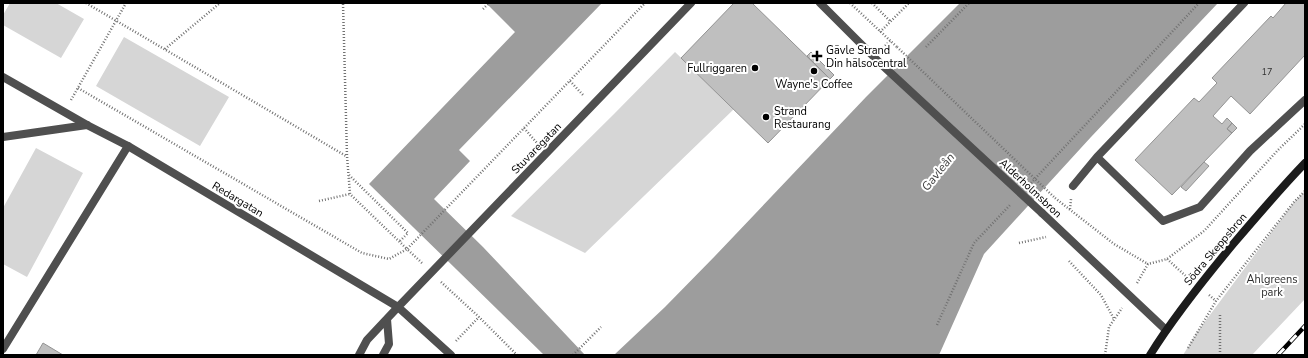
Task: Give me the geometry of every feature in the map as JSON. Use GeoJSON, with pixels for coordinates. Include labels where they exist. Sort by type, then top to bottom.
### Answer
{"type":"FeatureCollection","features":[{"type":"Feature","properties":{"kind":"street","name":"Stuvaregatan"},"geometry":{"type":"LineString","coordinates":[[359,355],[367,340],[431,272],[691,3]]}},
{"type":"Feature","properties":{"kind":"street","name":"Alderholmsbron"},"geometry":{"type":"LineString","coordinates":[[820,3],[881,64],[1166,330]]}},
{"type":"Feature","properties":{"kind":"street"},"geometry":{"type":"LineString","coordinates":[[1073,186],[1097,157],[1244,3]]}},
{"type":"Feature","properties":{"kind":"street","name":"Redargatan"},"geometry":{"type":"LineString","coordinates":[[3,77],[87,126],[128,146],[398,307],[449,353]]}},
{"type":"Feature","properties":{"kind":"street"},"geometry":{"type":"LineString","coordinates":[[1097,157],[1163,221],[1200,207],[1250,151],[1305,100]]}},
{"type":"Feature","properties":{"kind":"street"},"geometry":{"type":"LineString","coordinates":[[3,137],[87,126]]}},
{"type":"Feature","properties":{"kind":"street"},"geometry":{"type":"LineString","coordinates":[[3,348],[128,146]]}},
{"type":"Feature","properties":{"kind":"street","name":"Södra Skeppsbron"},"geometry":{"type":"LineString","coordinates":[[1150,355],[1166,330],[1198,287],[1277,192],[1305,163]]}},
{"type":"Feature","properties":{"kind":"street"},"geometry":{"type":"LineString","coordinates":[[383,355],[389,344],[387,319]]}},
{"type":"Feature","properties":{"kind":"path"},"geometry":{"type":"LineString","coordinates":[[86,3],[347,156]]}},
{"type":"Feature","properties":{"kind":"path"},"geometry":{"type":"LineString","coordinates":[[64,112],[126,3]]}},
{"type":"Feature","properties":{"kind":"path"},"geometry":{"type":"LineString","coordinates":[[165,50],[220,3]]}},
{"type":"Feature","properties":{"kind":"path"},"geometry":{"type":"LineString","coordinates":[[343,3],[347,156],[350,194],[517,355]]}},
{"type":"Feature","properties":{"kind":"path"},"geometry":{"type":"LineString","coordinates":[[483,9],[489,3]]}},
{"type":"Feature","properties":{"kind":"path"},"geometry":{"type":"LineString","coordinates":[[78,88],[362,253],[389,259],[407,249],[645,3]]}},
{"type":"Feature","properties":{"kind":"path"},"geometry":{"type":"LineString","coordinates":[[850,3],[1055,198],[1114,244],[1148,264],[1168,259],[1204,231],[1278,150],[1305,124]]}},
{"type":"Feature","properties":{"kind":"path"},"geometry":{"type":"LineString","coordinates":[[872,3],[890,21]]}},
{"type":"Feature","properties":{"kind":"path"},"geometry":{"type":"LineString","coordinates":[[880,32],[909,3]]}},
{"type":"Feature","properties":{"kind":"path"},"geometry":{"type":"LineString","coordinates":[[926,47],[970,3]]}},
{"type":"Feature","properties":{"kind":"path"},"geometry":{"type":"LineString","coordinates":[[1028,186],[1199,3]]}},
{"type":"Feature","properties":{"kind":"path"},"geometry":{"type":"LineString","coordinates":[[570,81],[583,95]]}},
{"type":"Feature","properties":{"kind":"path"},"geometry":{"type":"LineString","coordinates":[[349,175],[408,234],[399,242]]}},
{"type":"Feature","properties":{"kind":"path"},"geometry":{"type":"LineString","coordinates":[[1188,348],[1216,301],[1305,190]]}},
{"type":"Feature","properties":{"kind":"path"},"geometry":{"type":"LineString","coordinates":[[319,201],[350,194]]}},
{"type":"Feature","properties":{"kind":"path"},"geometry":{"type":"LineString","coordinates":[[937,325],[974,243],[1012,203]]}},
{"type":"Feature","properties":{"kind":"path"},"geometry":{"type":"LineString","coordinates":[[1019,243],[1046,237],[1042,232]]}},
{"type":"Feature","properties":{"kind":"path"},"geometry":{"type":"LineString","coordinates":[[1068,260],[1101,295],[1114,319]]}},
{"type":"Feature","properties":{"kind":"path"},"geometry":{"type":"LineString","coordinates":[[1220,313],[1220,355]]}},
{"type":"Feature","properties":{"kind":"path"},"geometry":{"type":"LineString","coordinates":[[449,353],[479,317]]}},
{"type":"Feature","properties":{"kind":"path"},"geometry":{"type":"LineString","coordinates":[[573,355],[601,327]]}},
{"type":"Feature","properties":{"kind":"green space"},"geometry":{"type":"Polygon","coordinates":[[[10,3],[56,3],[84,19],[61,58],[3,25],[3,15],[10,3]]]}},
{"type":"Feature","properties":{"kind":"green space"},"geometry":{"type":"Polygon","coordinates":[[[124,37],[229,97],[200,146],[96,86],[124,37]]]}},
{"type":"Feature","properties":{"kind":"green space"},"geometry":{"type":"Polygon","coordinates":[[[675,52],[734,109],[585,253],[511,216],[614,114],[675,52]]]}},
{"type":"Feature","properties":{"kind":"green space"},"geometry":{"type":"Polygon","coordinates":[[[36,148],[83,173],[27,277],[3,264],[3,208],[36,148]]]}},
{"type":"Feature","properties":{"kind":"green space","name":"Ahlgreens park"},"geometry":{"type":"Polygon","coordinates":[[[1305,191],[1305,299],[1252,355],[1183,355],[1198,331],[1294,202],[1305,191]]]}},
{"type":"Feature","properties":{"kind":"water"},"geometry":{"type":"Polygon","coordinates":[[[486,3],[602,3],[459,150],[470,161],[434,199],[483,247],[585,355],[544,355],[369,184],[515,32],[486,3]]]}},
{"type":"Feature","properties":{"kind":"water","name":"Gavleån"},"geometry":{"type":"Polygon","coordinates":[[[960,3],[1218,3],[1091,137],[984,254],[939,355],[614,355],[665,307],[866,97],[960,3]]]}},
{"type":"Feature","properties":{"kind":"building","name":"Fullriggaren"},"geometry":{"type":"Polygon","coordinates":[[[734,3],[752,3],[830,79],[768,143],[681,58],[734,3]]]}},
{"type":"Feature","properties":{"kind":"building"},"geometry":{"type":"Polygon","coordinates":[[[1286,3],[1305,3],[1305,55],[1250,114],[1231,96],[1213,116],[1222,124],[1227,118],[1232,123],[1227,129],[1232,133],[1172,195],[1135,160],[1194,98],[1199,102],[1217,83],[1212,78],[1271,16],[1273,18],[1286,3]]]}},
{"type":"Feature","properties":{"kind":"building"},"geometry":{"type":"Polygon","coordinates":[[[811,52],[834,75],[830,79],[807,56],[811,52]]]}},
{"type":"Feature","properties":{"kind":"building"},"geometry":{"type":"Polygon","coordinates":[[[1232,123],[1237,128],[1232,133],[1227,129],[1232,123]]]}},
{"type":"Feature","properties":{"kind":"building"},"geometry":{"type":"Polygon","coordinates":[[[1204,162],[1209,166],[1186,191],[1181,187],[1204,162]]]}},
{"type":"Feature","properties":{"kind":"building"},"geometry":{"type":"Polygon","coordinates":[[[43,343],[63,355],[36,355],[43,343]]]}},
{"type":"Feature","properties":{"kind":"railway"},"geometry":{"type":"LineString","coordinates":[[1278,355],[1305,326]]}},
{"type":"Feature","properties":{"kind":"place","name":"Gävle Strand Din hälsocentral"},"geometry":{"type":"Point","coordinates":[817,56]}},
{"type":"Feature","properties":{"kind":"place","name":"Fullriggaren"},"geometry":{"type":"Point","coordinates":[755,68]}},
{"type":"Feature","properties":{"kind":"place","name":"Wayne's Coffee"},"geometry":{"type":"Point","coordinates":[814,71]}},
{"type":"Feature","properties":{"kind":"place","name":"Strand Restaurang"},"geometry":{"type":"Point","coordinates":[766,117]}}]}
